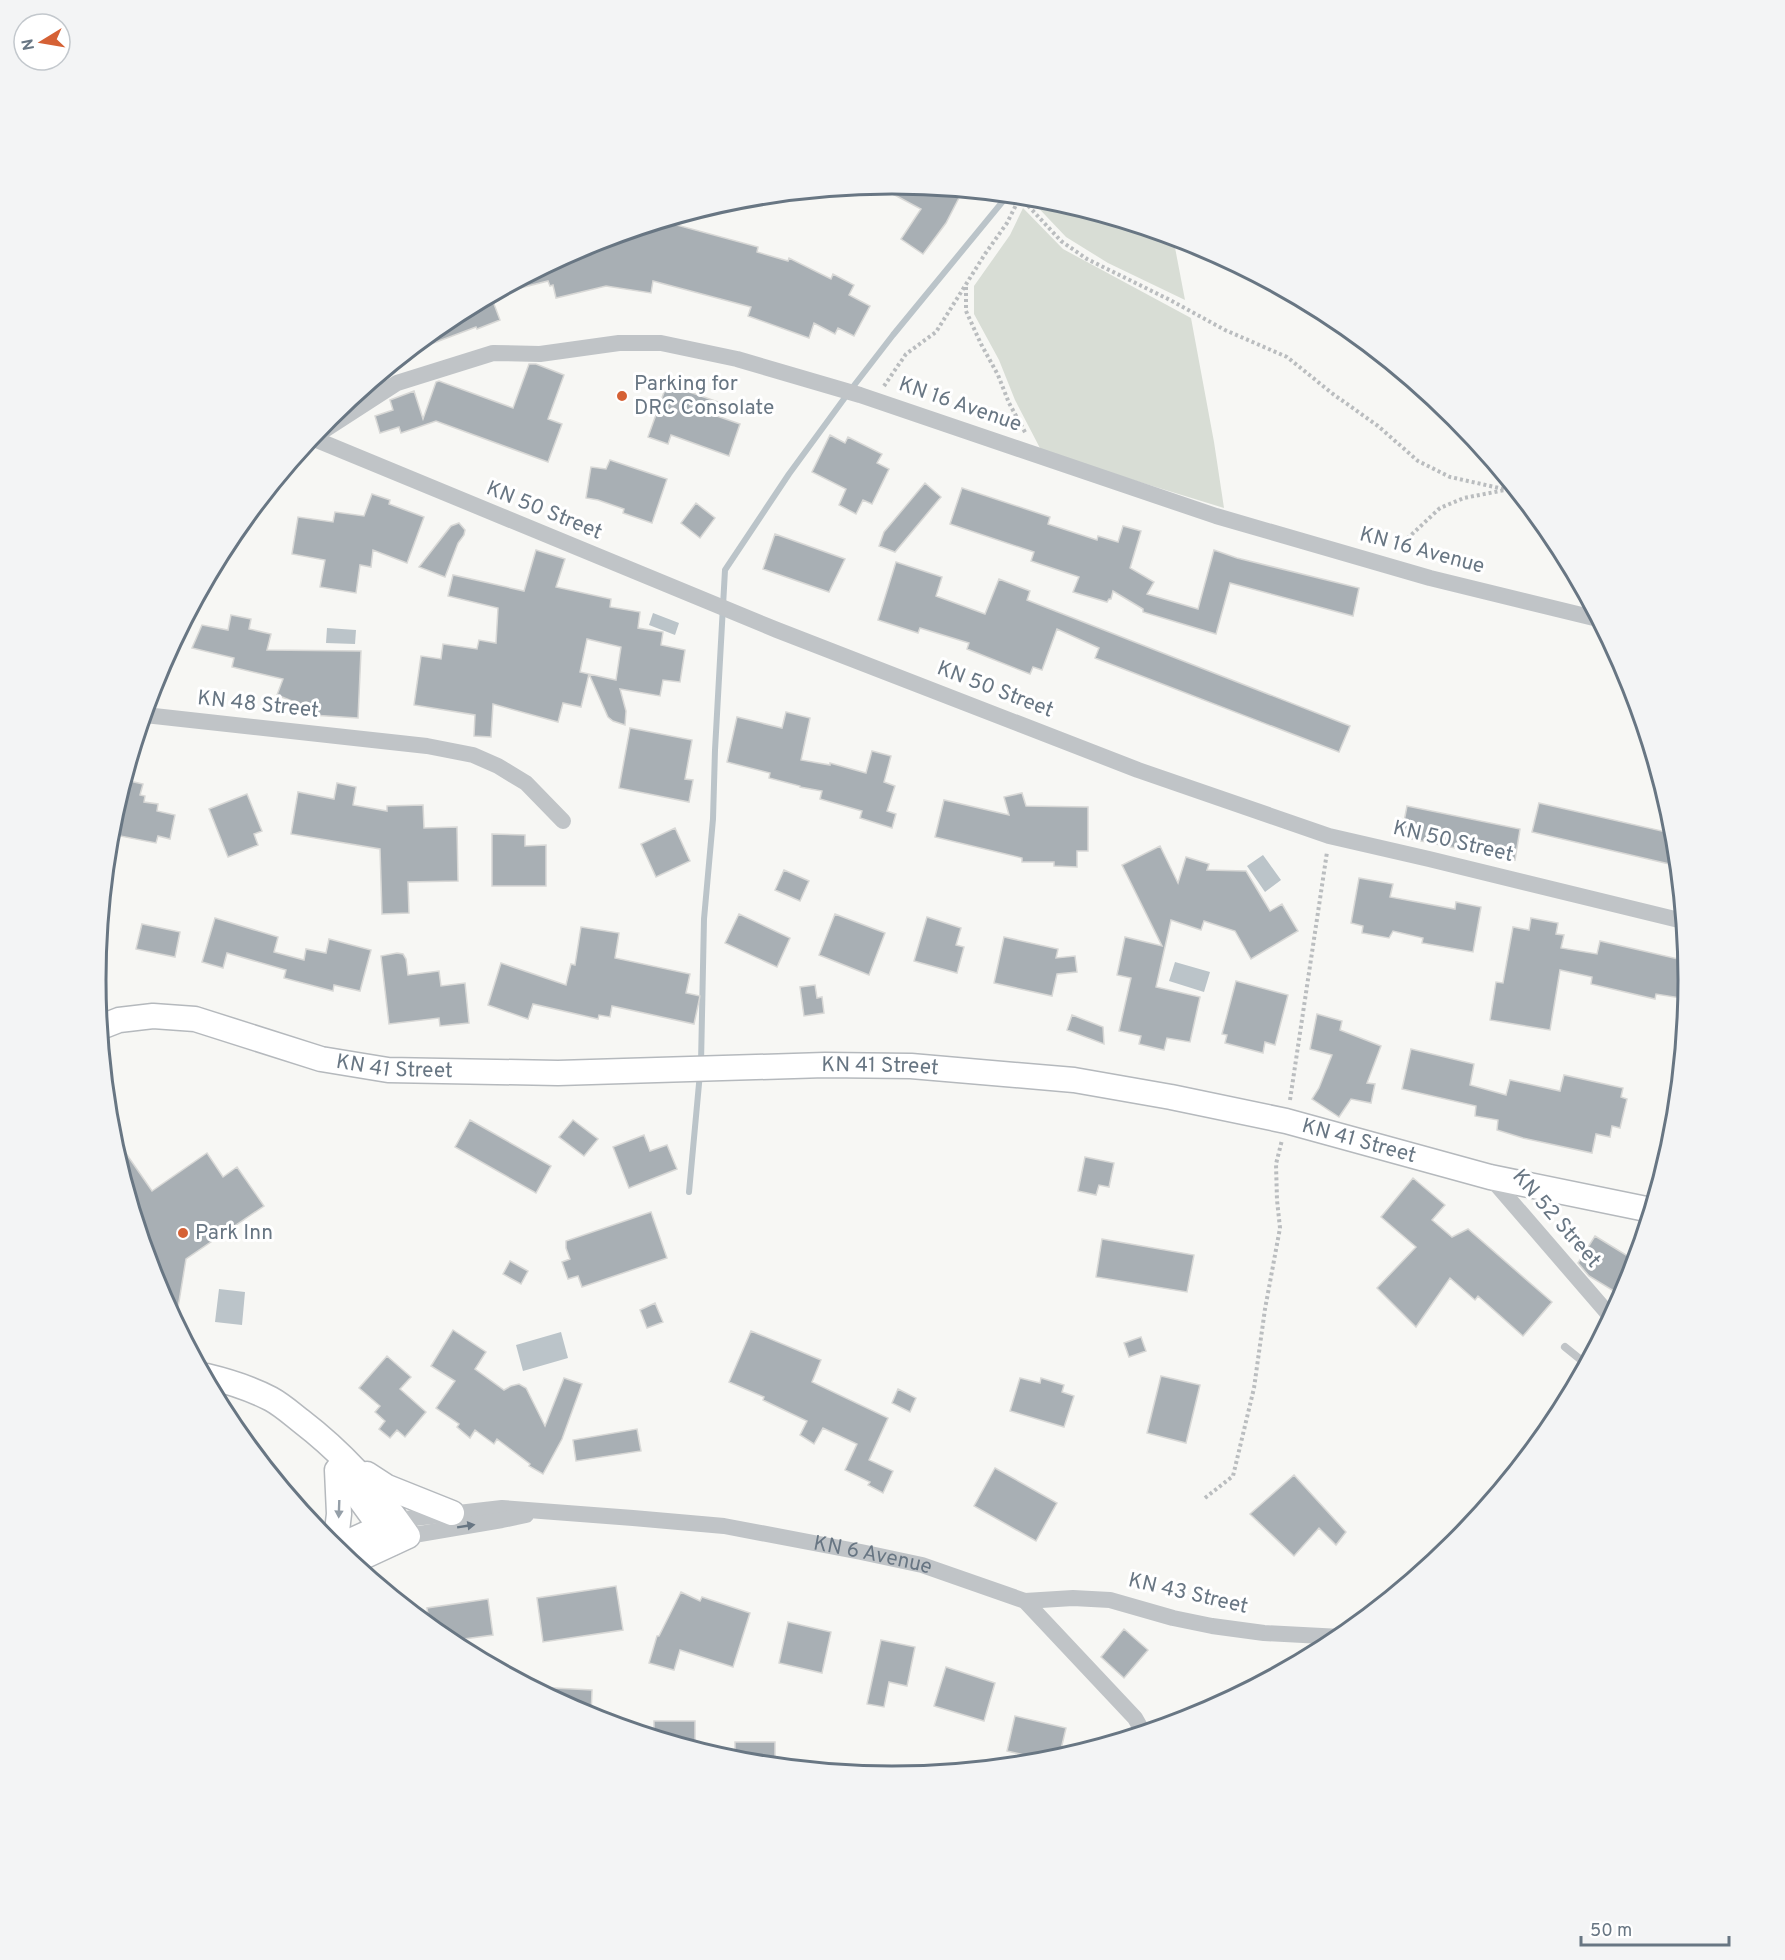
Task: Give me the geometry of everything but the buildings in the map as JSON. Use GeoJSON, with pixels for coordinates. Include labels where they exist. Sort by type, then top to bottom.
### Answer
{"type":"FeatureCollection","features":[{"type":"Feature","properties":{"kind":"main road","name":"KN 41 Street"},"geometry":{"type":"LineString","coordinates":[[108,1024],[119,1020],[153,1016],[195,1019],[321,1059],[388,1070],[558,1073],[825,1065],[910,1066],[1074,1080],[1286,1121],[1490,1177],[1644,1209]]}},
{"type":"Feature","properties":{"kind":"main road"},"geometry":{"type":"LineString","coordinates":[[216,1379],[251,1391],[266,1411],[344,1467],[452,1513]]}},
{"type":"Feature","properties":{"kind":"main road"},"geometry":{"type":"LineString","coordinates":[[344,1467],[354,1490],[394,1532]]}},
{"type":"Feature","properties":{"kind":"main road"},"geometry":{"type":"LineString","coordinates":[[336,1535],[344,1467]]}},
{"type":"Feature","properties":{"kind":"main road","name":"KN 6 Avenue"},"geometry":{"type":"LineString","coordinates":[[346,1545],[394,1532]]}},
{"type":"Feature","properties":{"kind":"main road","name":"KN 6 Avenue"},"geometry":{"type":"LineString","coordinates":[[359,1557],[394,1532]]}},
{"type":"Feature","properties":{"kind":"street","name":"KN 16 Avenue"},"geometry":{"type":"LineString","coordinates":[[344,417],[397,383],[493,353],[540,354],[619,344],[661,343],[726,357],[871,399],[1216,516],[1430,578],[1589,617]]}},
{"type":"Feature","properties":{"kind":"street","name":"KN 50 Street"},"geometry":{"type":"LineString","coordinates":[[321,442],[777,630],[1138,770],[1329,836],[1676,919]]}},
{"type":"Feature","properties":{"kind":"street","name":"KN 48 Street"},"geometry":{"type":"LineString","coordinates":[[152,716],[427,746],[473,755],[498,766],[525,783],[563,821]]}},
{"type":"Feature","properties":{"kind":"street","name":"KN 52 Street"},"geometry":{"type":"LineString","coordinates":[[1490,1177],[1605,1310]]}},
{"type":"Feature","properties":{"kind":"street","name":"KN 6 Avenue"},"geometry":{"type":"LineString","coordinates":[[394,1532],[452,1513],[502,1508],[724,1526],[922,1565],[1025,1601],[1135,1718],[1139,1726]]}},
{"type":"Feature","properties":{"kind":"street","name":"KN 6 Avenue"},"geometry":{"type":"LineString","coordinates":[[394,1532],[502,1520],[539,1512]]}},
{"type":"Feature","properties":{"kind":"street","name":"KN 43 Street"},"geometry":{"type":"LineString","coordinates":[[1025,1601],[1073,1598],[1110,1600],[1173,1618],[1212,1626],[1264,1634],[1325,1636]]}},
{"type":"Feature","properties":{"kind":"lane"},"geometry":{"type":"LineString","coordinates":[[1565,1347],[1580,1359]]}},
{"type":"Feature","properties":{"kind":"path"},"geometry":{"type":"LineString","coordinates":[[871,399],[882,388],[906,354],[936,332],[985,254],[1007,224],[1016,204]]}},
{"type":"Feature","properties":{"kind":"path"},"geometry":{"type":"LineString","coordinates":[[1029,206],[1061,241],[1087,259],[1225,330],[1287,357],[1378,426],[1418,461],[1450,477],[1506,490]]}},
{"type":"Feature","properties":{"kind":"path"},"geometry":{"type":"LineString","coordinates":[[966,286],[966,311],[1035,454]]}},
{"type":"Feature","properties":{"kind":"path"},"geometry":{"type":"LineString","coordinates":[[1380,564],[1440,508],[1464,498],[1506,490]]}},
{"type":"Feature","properties":{"kind":"path"},"geometry":{"type":"LineString","coordinates":[[1205,1498],[1233,1476],[1254,1388],[1265,1309],[1280,1228],[1276,1164],[1286,1121],[1329,836]]}},
{"type":"Feature","properties":{"kind":"shaded area"},"geometry":{"type":"Polygon","coordinates":[[[1023,208],[1063,249],[1191,318],[1224,508],[1042,452],[1015,400],[999,360],[974,314],[974,286],[1010,235],[1023,208]]]}},
{"type":"Feature","properties":{"kind":"shaded area"},"geometry":{"type":"Polygon","coordinates":[[[1038,208],[1096,221],[1175,247],[1185,300],[1108,263],[1066,237],[1038,208]]]}},
{"type":"Feature","properties":{"kind":"shaded area"},"geometry":{"type":"Polygon","coordinates":[[[653,613],[679,623],[675,635],[649,625],[653,613]]]}},
{"type":"Feature","properties":{"kind":"shaded area"},"geometry":{"type":"Polygon","coordinates":[[[327,628],[356,630],[355,644],[326,643],[327,628]]]}},
{"type":"Feature","properties":{"kind":"shaded area"},"geometry":{"type":"Polygon","coordinates":[[[1263,855],[1281,880],[1265,892],[1247,866],[1263,855]]]}},
{"type":"Feature","properties":{"kind":"shaded area"},"geometry":{"type":"Polygon","coordinates":[[[1175,962],[1210,972],[1204,992],[1169,981],[1175,962]]]}},
{"type":"Feature","properties":{"kind":"shaded area"},"geometry":{"type":"Polygon","coordinates":[[[219,1289],[245,1292],[242,1325],[215,1322],[219,1289]]]}},
{"type":"Feature","properties":{"kind":"shaded area"},"geometry":{"type":"Polygon","coordinates":[[[561,1332],[568,1358],[523,1371],[516,1345],[561,1332]]]}},
{"type":"Feature","properties":{"kind":"waterway"},"geometry":{"type":"LineString","coordinates":[[701,1063],[704,919],[713,819],[725,570],[789,474],[849,392],[1002,202]]}},
{"type":"Feature","properties":{"kind":"waterway"},"geometry":{"type":"LineString","coordinates":[[689,1192],[700,1073]]}},
{"type":"Feature","properties":{"kind":"place","name":"Parking for DRC Consolate"},"geometry":{"type":"Point","coordinates":[622,396]}},
{"type":"Feature","properties":{"kind":"place","name":"Park Inn"},"geometry":{"type":"Point","coordinates":[183,1233]}}]}
